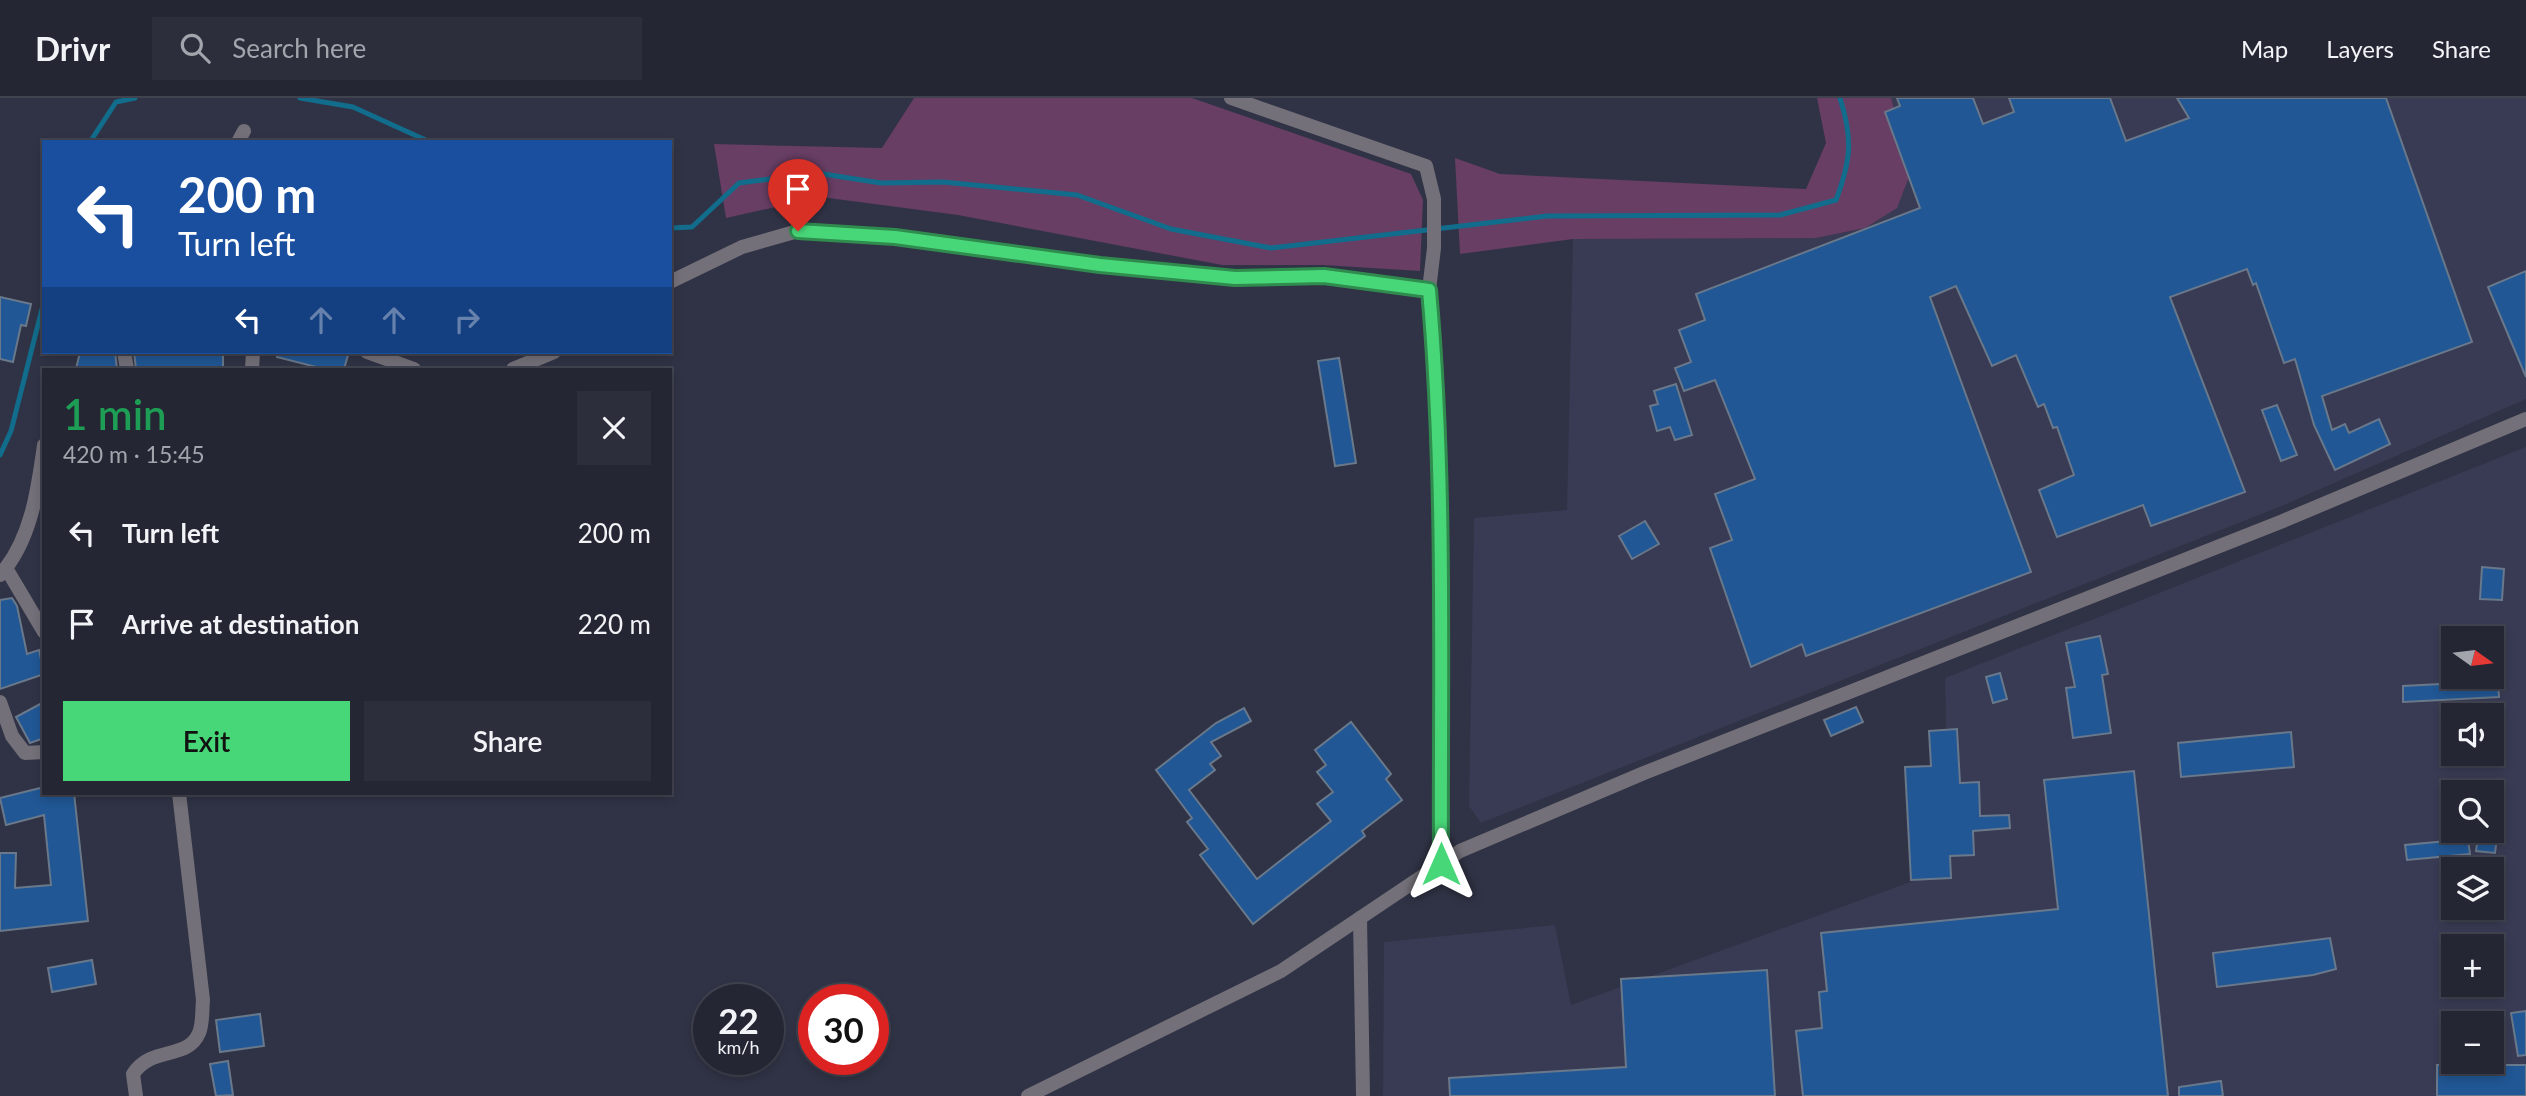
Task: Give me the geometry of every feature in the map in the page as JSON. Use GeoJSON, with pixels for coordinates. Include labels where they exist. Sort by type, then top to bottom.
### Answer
{"type":"FeatureCollection","features":[{"type":"Feature","properties":{"kind":"street"},"geometry":{"type":"LineString","coordinates":[[1231,98],[1426,166],[1434,199],[1434,248],[1429,290],[1435,360],[1439,490],[1441,864]]}},
{"type":"Feature","properties":{"kind":"street"},"geometry":{"type":"LineString","coordinates":[[672,281],[742,247],[798,231],[895,237],[1100,265],[1222,277],[1324,276],[1429,290]]}},
{"type":"Feature","properties":{"kind":"street"},"geometry":{"type":"LineString","coordinates":[[373,354],[411,368]]}},
{"type":"Feature","properties":{"kind":"street"},"geometry":{"type":"LineString","coordinates":[[515,368],[549,354]]}},
{"type":"Feature","properties":{"kind":"street"},"geometry":{"type":"LineString","coordinates":[[1028,1096],[1281,971],[1460,851],[1644,773],[2278,523],[2526,419]]}},
{"type":"Feature","properties":{"kind":"street"},"geometry":{"type":"LineString","coordinates":[[42,460],[39,483],[22,542],[3,571],[42,629]]}},
{"type":"Feature","properties":{"kind":"street"},"geometry":{"type":"LineString","coordinates":[[0,702],[12,736],[25,753],[42,752]]}},
{"type":"Feature","properties":{"kind":"street"},"geometry":{"type":"LineString","coordinates":[[136,1096],[133,1074],[141,1061],[189,1047],[200,1032],[203,1000],[180,795]]}},
{"type":"Feature","properties":{"kind":"street"},"geometry":{"type":"LineString","coordinates":[[1360,918],[1363,1096]]}},
{"type":"Feature","properties":{"kind":"shaded area"},"geometry":{"type":"Polygon","coordinates":[[[914,98],[1192,98],[1411,174],[1423,200],[1420,271],[1323,265],[1222,265],[958,215],[821,197],[726,218],[714,144],[882,148],[914,98]]]}},
{"type":"Feature","properties":{"kind":"shaded area"},"geometry":{"type":"Polygon","coordinates":[[[1817,98],[1891,98],[1912,169],[1897,208],[1865,228],[1816,238],[1573,239],[1460,254],[1455,158],[1500,174],[1806,189],[1826,143],[1817,98]]]}},
{"type":"Feature","properties":{"kind":"shaded area"},"geometry":{"type":"Polygon","coordinates":[[[1891,98],[2526,98],[2526,399],[2284,505],[1481,823],[1469,806],[1474,518],[1567,510],[1573,239],[1816,238],[1865,228],[1912,169],[1891,98]]]}},
{"type":"Feature","properties":{"kind":"shaded area"},"geometry":{"type":"Polygon","coordinates":[[[2526,447],[2526,1096],[1383,1096],[1384,942],[1555,925],[1571,1005],[1949,868],[1945,678],[2526,447]]]}},
{"type":"Feature","properties":{"kind":"building"},"geometry":{"type":"Polygon","coordinates":[[[1897,98],[1973,98],[1983,124],[2014,112],[2009,98],[2110,98],[2126,141],[2189,118],[2177,98],[2386,98],[2472,342],[2322,396],[2332,430],[2345,424],[2349,433],[2379,419],[2390,444],[2335,470],[2314,425],[2295,359],[2284,363],[2256,283],[2253,285],[2247,269],[2170,297],[2245,492],[2151,526],[2143,505],[2057,537],[2039,490],[2074,475],[2057,427],[2053,428],[2044,404],[2038,407],[2016,355],[1992,366],[1956,286],[1930,297],[2031,572],[1806,656],[1802,644],[1751,667],[1710,548],[1732,540],[1715,494],[1755,479],[1715,380],[1684,391],[1675,368],[1691,362],[1679,330],[1705,320],[1696,294],[1920,208],[1885,112],[1900,106],[1897,98]]]}},
{"type":"Feature","properties":{"kind":"building"},"geometry":{"type":"Polygon","coordinates":[[[2526,271],[2526,377],[2488,287],[2526,271]]]}},
{"type":"Feature","properties":{"kind":"building"},"geometry":{"type":"Polygon","coordinates":[[[0,297],[31,304],[26,326],[21,325],[13,362],[0,359],[0,297]]]}},
{"type":"Feature","properties":{"kind":"building"},"geometry":{"type":"Polygon","coordinates":[[[80,354],[115,354],[117,368],[76,368],[80,354]]]}},
{"type":"Feature","properties":{"kind":"building"},"geometry":{"type":"Polygon","coordinates":[[[134,354],[223,354],[223,368],[136,368],[134,354]]]}},
{"type":"Feature","properties":{"kind":"building"},"geometry":{"type":"Polygon","coordinates":[[[278,354],[348,354],[344,368],[320,368],[277,357],[278,354]]]}},
{"type":"Feature","properties":{"kind":"building"},"geometry":{"type":"Polygon","coordinates":[[[1339,358],[1356,463],[1335,466],[1318,361],[1339,358]]]}},
{"type":"Feature","properties":{"kind":"building"},"geometry":{"type":"Polygon","coordinates":[[[1676,384],[1692,435],[1675,440],[1670,427],[1657,431],[1650,406],[1658,404],[1654,391],[1676,384]]]}},
{"type":"Feature","properties":{"kind":"building"},"geometry":{"type":"Polygon","coordinates":[[[2277,405],[2297,455],[2281,461],[2262,410],[2277,405]]]}},
{"type":"Feature","properties":{"kind":"building"},"geometry":{"type":"Polygon","coordinates":[[[1645,521],[1659,544],[1632,559],[1619,536],[1645,521]]]}},
{"type":"Feature","properties":{"kind":"building"},"geometry":{"type":"Polygon","coordinates":[[[2482,567],[2504,569],[2502,600],[2480,599],[2482,567]]]}},
{"type":"Feature","properties":{"kind":"building"},"geometry":{"type":"Polygon","coordinates":[[[12,598],[17,606],[27,654],[39,650],[42,675],[0,689],[0,600],[12,598]]]}},
{"type":"Feature","properties":{"kind":"building"},"geometry":{"type":"Polygon","coordinates":[[[2100,636],[2108,674],[2102,675],[2111,733],[2073,738],[2066,688],[2075,687],[2066,643],[2100,636]]]}},
{"type":"Feature","properties":{"kind":"building"},"geometry":{"type":"Polygon","coordinates":[[[2000,673],[2007,699],[1993,703],[1986,677],[2000,673]]]}},
{"type":"Feature","properties":{"kind":"building"},"geometry":{"type":"Polygon","coordinates":[[[2441,684],[2441,690],[2499,690],[2499,697],[2403,702],[2403,686],[2441,684]]]}},
{"type":"Feature","properties":{"kind":"building"},"geometry":{"type":"Polygon","coordinates":[[[42,703],[42,739],[30,743],[16,717],[42,703]]]}},
{"type":"Feature","properties":{"kind":"building"},"geometry":{"type":"Polygon","coordinates":[[[1856,707],[1863,722],[1831,736],[1824,720],[1856,707]]]}},
{"type":"Feature","properties":{"kind":"building"},"geometry":{"type":"Polygon","coordinates":[[[1244,708],[1251,721],[1211,742],[1221,756],[1210,764],[1215,770],[1189,790],[1257,879],[1331,821],[1317,804],[1333,792],[1317,772],[1326,765],[1315,750],[1351,722],[1391,774],[1386,779],[1402,800],[1362,831],[1365,836],[1253,924],[1200,855],[1208,849],[1187,822],[1192,818],[1156,770],[1216,723],[1244,708]]]}},
{"type":"Feature","properties":{"kind":"building"},"geometry":{"type":"Polygon","coordinates":[[[1957,729],[1960,783],[1979,782],[1980,816],[2009,815],[2010,828],[1973,831],[1974,855],[1950,856],[1951,878],[1911,880],[1905,767],[1931,766],[1929,731],[1957,729]]]}},
{"type":"Feature","properties":{"kind":"building"},"geometry":{"type":"Polygon","coordinates":[[[2291,732],[2294,767],[2181,777],[2178,743],[2291,732]]]}},
{"type":"Feature","properties":{"kind":"building"},"geometry":{"type":"Polygon","coordinates":[[[2134,771],[2168,1096],[1803,1096],[1796,1031],[1822,1028],[1819,992],[1827,991],[1821,933],[2058,909],[2044,780],[2134,771]]]}},
{"type":"Feature","properties":{"kind":"building"},"geometry":{"type":"Polygon","coordinates":[[[42,788],[42,795],[74,795],[88,921],[0,931],[0,853],[16,853],[15,888],[51,885],[44,815],[6,825],[0,798],[42,788]]]}},
{"type":"Feature","properties":{"kind":"building"},"geometry":{"type":"Polygon","coordinates":[[[2441,842],[2469,843],[2470,854],[2407,860],[2405,845],[2441,842]]]}},
{"type":"Feature","properties":{"kind":"building"},"geometry":{"type":"Polygon","coordinates":[[[2477,843],[2496,843],[2495,853],[2476,851],[2477,843]]]}},
{"type":"Feature","properties":{"kind":"building"},"geometry":{"type":"Polygon","coordinates":[[[2330,938],[2336,969],[2313,975],[2217,987],[2213,953],[2330,938]]]}},
{"type":"Feature","properties":{"kind":"building"},"geometry":{"type":"Polygon","coordinates":[[[92,960],[96,984],[52,992],[48,968],[92,960]]]}},
{"type":"Feature","properties":{"kind":"building"},"geometry":{"type":"Polygon","coordinates":[[[1767,970],[1775,1096],[1450,1096],[1449,1078],[1626,1067],[1621,979],[1767,970]]]}},
{"type":"Feature","properties":{"kind":"building"},"geometry":{"type":"Polygon","coordinates":[[[2526,1011],[2526,1055],[2518,1056],[2511,1013],[2526,1011]]]}},
{"type":"Feature","properties":{"kind":"building"},"geometry":{"type":"Polygon","coordinates":[[[260,1014],[264,1046],[220,1052],[216,1020],[260,1014]]]}},
{"type":"Feature","properties":{"kind":"building"},"geometry":{"type":"Polygon","coordinates":[[[228,1061],[233,1095],[216,1096],[210,1064],[228,1061]]]}},
{"type":"Feature","properties":{"kind":"building"},"geometry":{"type":"Polygon","coordinates":[[[2437,1065],[2441,1065],[2441,1074],[2504,1074],[2504,1065],[2526,1065],[2526,1096],[2437,1096],[2437,1065]]]}},
{"type":"Feature","properties":{"kind":"building"},"geometry":{"type":"Polygon","coordinates":[[[2221,1081],[2223,1096],[2179,1096],[2179,1087],[2221,1081]]]}},
{"type":"Feature","properties":{"kind":"waterway"},"geometry":{"type":"LineString","coordinates":[[91,140],[116,102],[135,98]]}},
{"type":"Feature","properties":{"kind":"waterway"},"geometry":{"type":"LineString","coordinates":[[300,98],[353,107],[426,140]]}},
{"type":"Feature","properties":{"kind":"waterway"},"geometry":{"type":"LineString","coordinates":[[672,228],[692,227],[739,183],[817,173],[881,183],[943,182],[1077,195],[1171,229],[1271,248],[1547,216],[1780,215],[1836,200],[1845,173],[1848,149],[1847,126],[1840,98]]}},
{"type":"Feature","properties":{"kind":"waterway"},"geometry":{"type":"LineString","coordinates":[[0,455],[11,431],[42,309]]}},
{"type":"Feature","properties":{"kind":"route"},"geometry":{"type":"LineString","coordinates":[[798,231],[895,237],[1100,265],[1235,278],[1324,276],[1429,290],[1435,360],[1439,490],[1441,864]]}}]}
